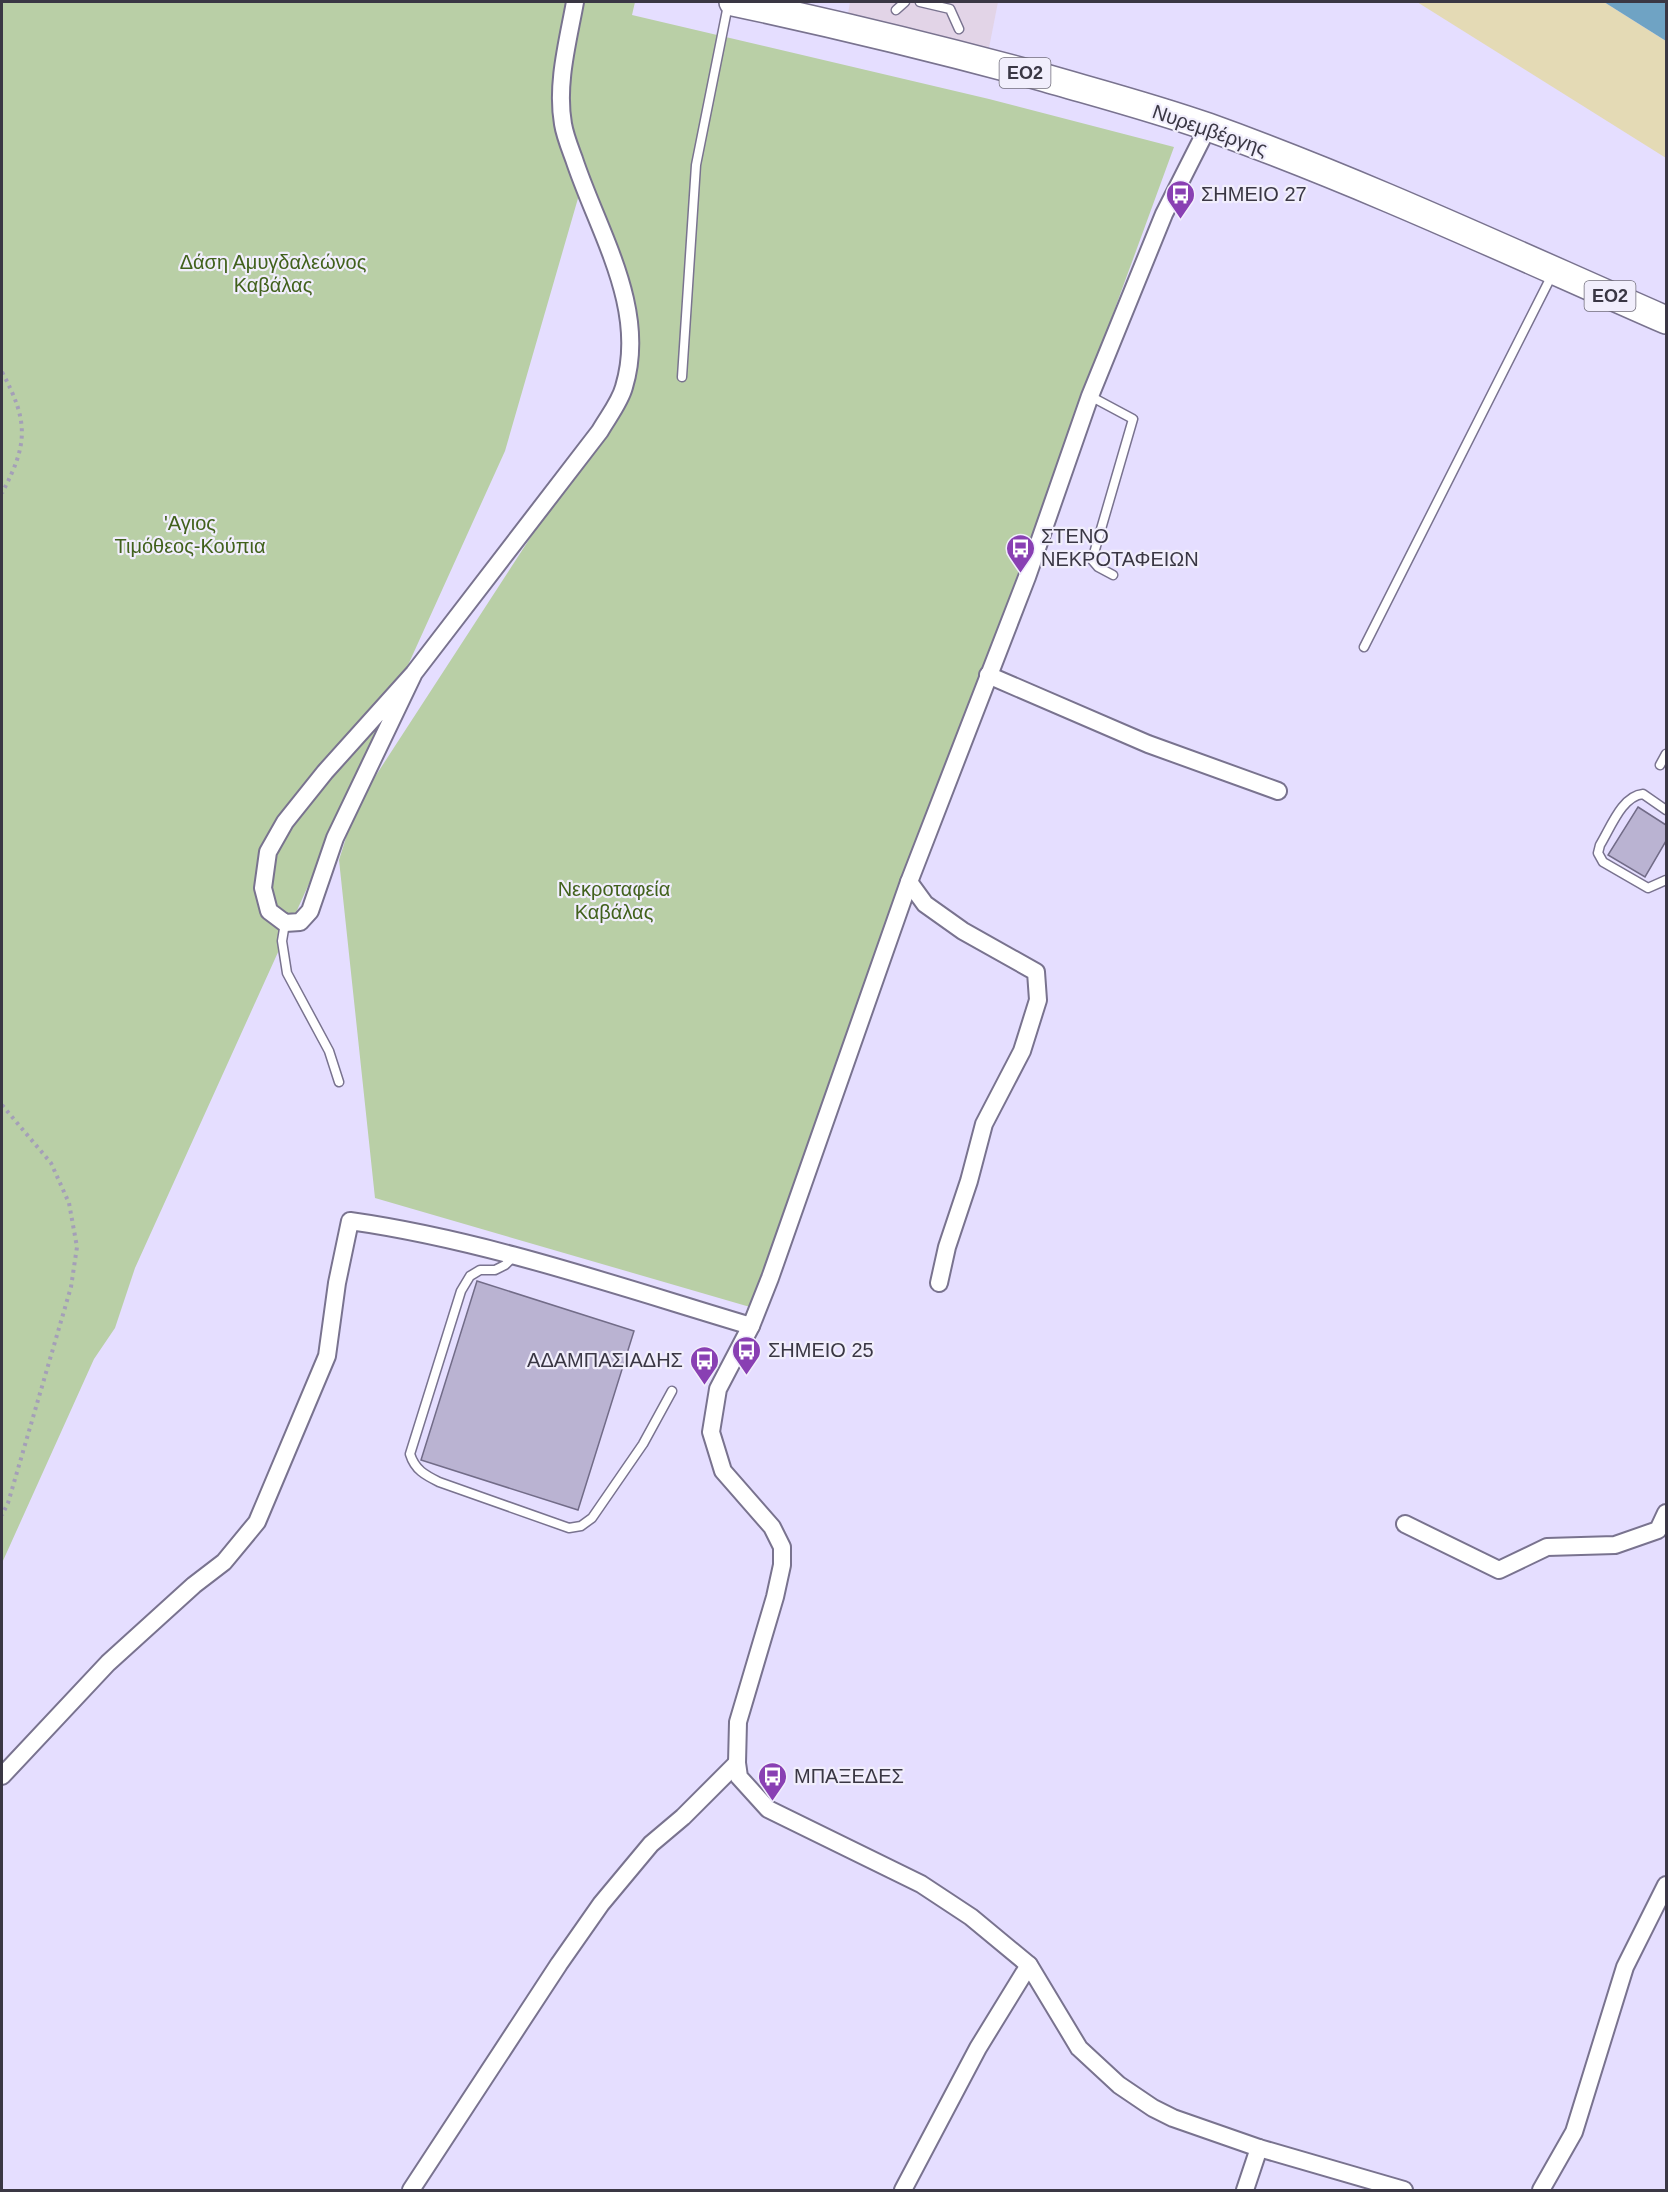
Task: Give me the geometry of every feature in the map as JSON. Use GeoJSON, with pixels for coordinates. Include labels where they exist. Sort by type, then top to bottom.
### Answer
{"type":"FeatureCollection","features":[{"type":"Feature","properties":{"kind":"main road","name":"Νυρεμβέργης"},"geometry":{"type":"LineString","coordinates":[[731,2],[841,25],[973,58],[1208,127],[1328,172],[1666,320]]}},
{"type":"Feature","properties":{"kind":"street"},"geometry":{"type":"LineString","coordinates":[[414,673],[335,838],[310,911],[300,922],[285,923],[269,911],[263,888],[268,852],[285,822],[324,772],[414,673],[600,431],[624,389],[632,351],[628,309],[612,258],[582,184],[563,125],[561,87],[575,2]]}},
{"type":"Feature","properties":{"kind":"street"},"geometry":{"type":"LineString","coordinates":[[1208,127],[1164,214],[1090,396],[1027,577],[909,882],[770,1278],[752,1326],[718,1389],[711,1432],[723,1471],[772,1527],[782,1547],[782,1565],[775,1596],[738,1722],[737,1763],[739,1777],[768,1809],[921,1884],[971,1917],[1029,1965],[1079,2048],[1119,2085],[1153,2108],[1173,2118],[1259,2148],[1404,2190]]}},
{"type":"Feature","properties":{"kind":"street"},"geometry":{"type":"LineString","coordinates":[[988,675],[1148,744],[1278,791]]}},
{"type":"Feature","properties":{"kind":"street"},"geometry":{"type":"LineString","coordinates":[[909,882],[925,904],[963,931],[1036,972],[1038,991],[1038,1000],[1022,1051],[984,1124],[969,1181],[947,1247],[939,1283]]}},
{"type":"Feature","properties":{"kind":"street"},"geometry":{"type":"LineString","coordinates":[[2,1776],[108,1663],[194,1585],[224,1562],[257,1522],[327,1356],[337,1283],[350,1221],[394,1227],[514,1257],[752,1326]]}},
{"type":"Feature","properties":{"kind":"street"},"geometry":{"type":"LineString","coordinates":[[1405,1524],[1499,1570],[1547,1547],[1615,1545],[1659,1530],[1666,1513]]}},
{"type":"Feature","properties":{"kind":"street"},"geometry":{"type":"LineString","coordinates":[[411,2190],[559,1964],[601,1905],[651,1844],[684,1817],[737,1763]]}},
{"type":"Feature","properties":{"kind":"street"},"geometry":{"type":"LineString","coordinates":[[1541,2190],[1574,2132],[1625,1967],[1666,1885]]}},
{"type":"Feature","properties":{"kind":"street"},"geometry":{"type":"LineString","coordinates":[[903,2190],[978,2048],[1029,1965]]}},
{"type":"Feature","properties":{"kind":"street"},"geometry":{"type":"LineString","coordinates":[[1245,2190],[1259,2148]]}},
{"type":"Feature","properties":{"kind":"lane"},"geometry":{"type":"LineString","coordinates":[[682,377],[696,165],[731,2]]}},
{"type":"Feature","properties":{"kind":"lane"},"geometry":{"type":"LineString","coordinates":[[896,10],[905,2]]}},
{"type":"Feature","properties":{"kind":"lane"},"geometry":{"type":"LineString","coordinates":[[920,2],[950,9],[959,28]]}},
{"type":"Feature","properties":{"kind":"lane"},"geometry":{"type":"LineString","coordinates":[[1364,648],[1554,271]]}},
{"type":"Feature","properties":{"kind":"lane"},"geometry":{"type":"LineString","coordinates":[[1090,396],[1133,419],[1092,560],[1098,567],[1113,575]]}},
{"type":"Feature","properties":{"kind":"lane"},"geometry":{"type":"LineString","coordinates":[[1660,765],[1666,754]]}},
{"type":"Feature","properties":{"kind":"lane"},"geometry":{"type":"LineString","coordinates":[[1666,810],[1643,794],[1634,795],[1627,800],[1600,844],[1598,853],[1603,862],[1648,888],[1666,880]]}},
{"type":"Feature","properties":{"kind":"lane"},"geometry":{"type":"LineString","coordinates":[[285,923],[282,941],[287,973],[329,1052],[339,1082]]}},
{"type":"Feature","properties":{"kind":"lane"},"geometry":{"type":"LineString","coordinates":[[514,1257],[506,1265],[495,1270],[480,1270],[470,1276],[461,1291],[410,1454],[413,1464],[423,1474],[439,1482],[569,1528],[581,1526],[592,1518],[643,1444],[672,1391]]}},
{"type":"Feature","properties":{"kind":"path"},"geometry":{"type":"LineString","coordinates":[[2,372],[17,402],[21,425],[21,447],[16,465],[2,493]]}},
{"type":"Feature","properties":{"kind":"path"},"geometry":{"type":"LineString","coordinates":[[2,1105],[51,1163],[69,1203],[77,1247],[71,1287],[8,1503],[2,1515]]}},
{"type":"Feature","properties":{"kind":"shaded area"},"geometry":{"type":"Polygon","coordinates":[[[850,2],[998,2],[988,53],[847,20],[850,2]]]}},
{"type":"Feature","properties":{"kind":"green space"},"geometry":{"type":"Polygon","coordinates":[[[2,2],[635,2],[632,15],[989,99],[1174,147],[750,1307],[375,1198],[339,860],[356,806],[612,412],[634,384],[640,350],[635,312],[583,181],[505,451],[135,1268],[115,1328],[94,1359],[2,1563],[2,2]]]}},
{"type":"Feature","properties":{"kind":"sand"},"geometry":{"type":"Polygon","coordinates":[[[1417,2],[1604,2],[1666,41],[1666,158],[1417,2]]]}},
{"type":"Feature","properties":{"kind":"water"},"geometry":{"type":"Polygon","coordinates":[[[1604,2],[1666,2],[1666,41],[1604,2]]]}},
{"type":"Feature","properties":{"kind":"building"},"geometry":{"type":"Polygon","coordinates":[[[1638,807],[1666,825],[1666,841],[1645,877],[1608,855],[1638,807]]]}},
{"type":"Feature","properties":{"kind":"building"},"geometry":{"type":"Polygon","coordinates":[[[477,1281],[634,1331],[578,1510],[421,1460],[477,1281]]]}},
{"type":"Feature","properties":{"kind":"place","name":"ΣΗΜΕΙΟ 27"},"geometry":{"type":"Point","coordinates":[1180,220]}},
{"type":"Feature","properties":{"kind":"place","name":"ΣΤΕΝΟ ΝΕΚΡΟΤΑΦΕΙΩΝ"},"geometry":{"type":"Point","coordinates":[1020,574]}},
{"type":"Feature","properties":{"kind":"place","name":"ΣΗΜΕΙΟ 25"},"geometry":{"type":"Point","coordinates":[747,1376]}},
{"type":"Feature","properties":{"kind":"place","name":"ΑΔΑΜΠΑΣΙΑΔΗΣ"},"geometry":{"type":"Point","coordinates":[704,1386]}},
{"type":"Feature","properties":{"kind":"place","name":"ΜΠΑΞΕΔΕΣ"},"geometry":{"type":"Point","coordinates":[773,1802]}},
{"type":"Feature","properties":{"kind":"park label","name":"Δάση Αμυγδαλεώνος Καβάλας"},"geometry":{"type":"Point","coordinates":[273,274]}},
{"type":"Feature","properties":{"kind":"park label","name":"'Αγιος Τιμόθεος-Κούπια"},"geometry":{"type":"Point","coordinates":[190,534]}},
{"type":"Feature","properties":{"kind":"park label","name":"Νεκροταφεία Καβάλας"},"geometry":{"type":"Point","coordinates":[614,900]}}]}
